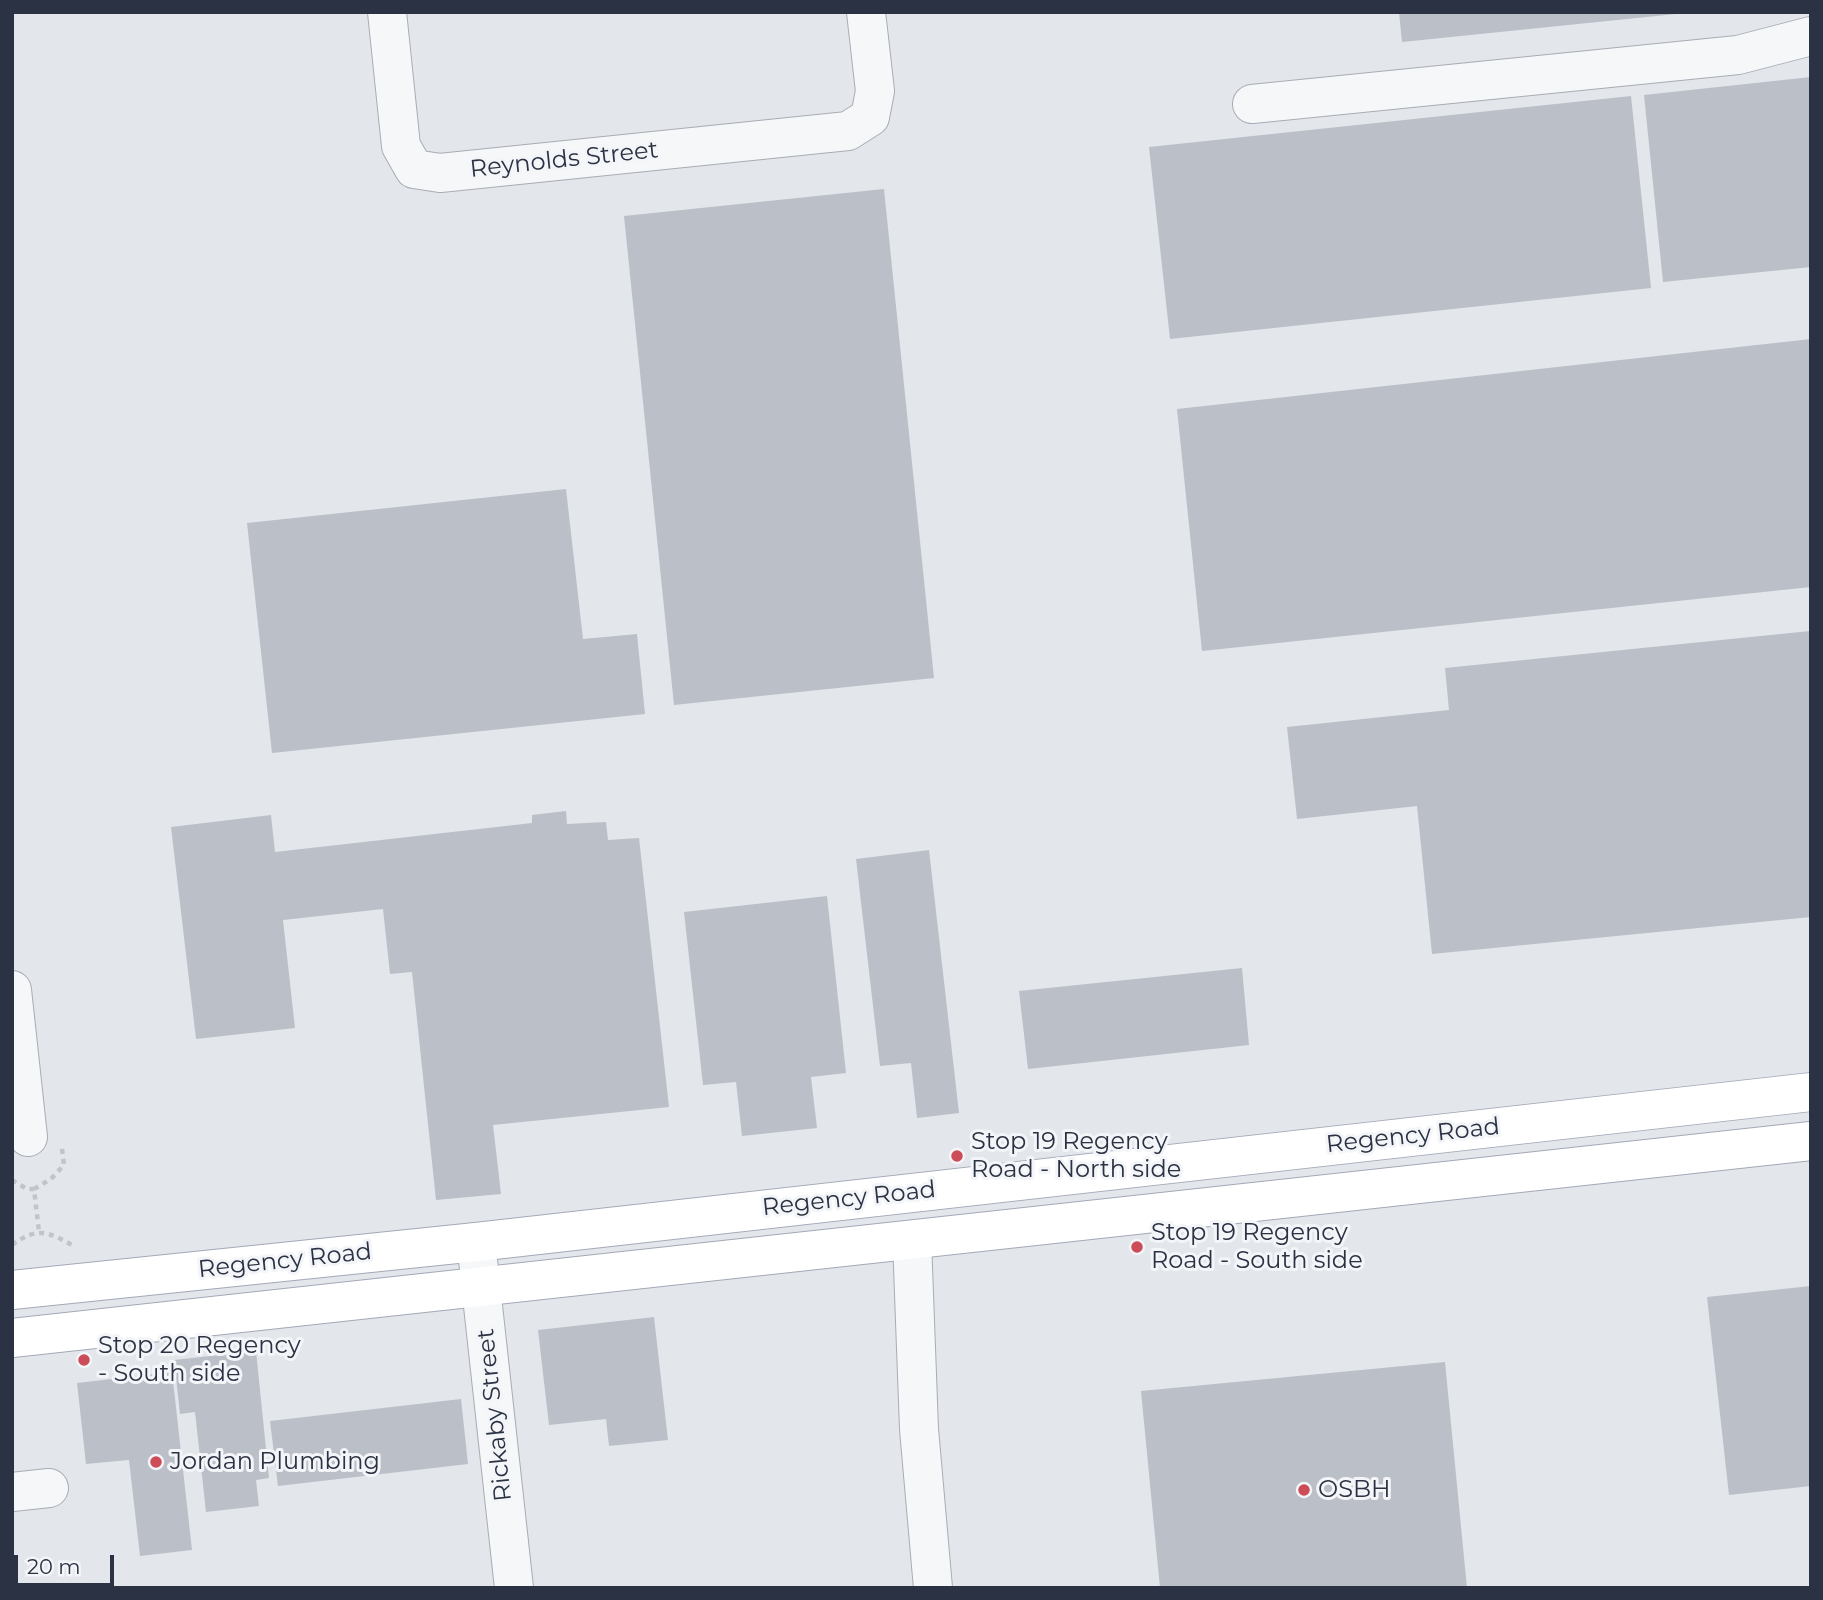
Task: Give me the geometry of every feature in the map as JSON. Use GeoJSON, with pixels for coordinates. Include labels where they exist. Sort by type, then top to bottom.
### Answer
{"type":"FeatureCollection","features":[{"type":"Feature","properties":{"kind":"main road","name":"Regency Road"},"geometry":{"type":"LineString","coordinates":[[12,1290],[475,1242],[659,1219],[1811,1092]]}},
{"type":"Feature","properties":{"kind":"main road","name":"Regency Road"},"geometry":{"type":"LineString","coordinates":[[12,1338],[1811,1141]]}},
{"type":"Feature","properties":{"kind":"street","name":"Reynolds Street"},"geometry":{"type":"LineString","coordinates":[[387,12],[401,146],[414,169],[440,173],[848,131],[870,117],[875,90],[866,12]]}},
{"type":"Feature","properties":{"kind":"street"},"geometry":{"type":"LineString","coordinates":[[1252,104],[1738,55],[1811,36]]}},
{"type":"Feature","properties":{"kind":"street"},"geometry":{"type":"LineString","coordinates":[[12,990],[28,1138]]}},
{"type":"Feature","properties":{"kind":"street"},"geometry":{"type":"LineString","coordinates":[[912,1240],[919,1429],[933,1588]]}},
{"type":"Feature","properties":{"kind":"street","name":"Rickaby Street"},"geometry":{"type":"LineString","coordinates":[[475,1242],[514,1588]]}},
{"type":"Feature","properties":{"kind":"street"},"geometry":{"type":"LineString","coordinates":[[12,1492],[49,1488]]}},
{"type":"Feature","properties":{"kind":"path"},"geometry":{"type":"LineString","coordinates":[[12,1180],[27,1189],[34,1189],[39,1232]]}},
{"type":"Feature","properties":{"kind":"path"},"geometry":{"type":"LineString","coordinates":[[12,1245],[27,1235],[39,1232],[51,1234],[84,1252]]}},
{"type":"Feature","properties":{"kind":"building"},"geometry":{"type":"Polygon","coordinates":[[[1399,12],[1676,12],[1676,14],[1402,42],[1399,12]]]}},
{"type":"Feature","properties":{"kind":"building"},"geometry":{"type":"Polygon","coordinates":[[[1811,77],[1811,267],[1663,282],[1644,95],[1811,77]]]}},
{"type":"Feature","properties":{"kind":"building"},"geometry":{"type":"Polygon","coordinates":[[[1631,96],[1651,288],[1170,339],[1149,147],[1631,96]]]}},
{"type":"Feature","properties":{"kind":"building"},"geometry":{"type":"Polygon","coordinates":[[[884,189],[934,678],[674,705],[624,216],[884,189]]]}},
{"type":"Feature","properties":{"kind":"building"},"geometry":{"type":"Polygon","coordinates":[[[1811,339],[1811,587],[1202,651],[1177,409],[1811,339]]]}},
{"type":"Feature","properties":{"kind":"building"},"geometry":{"type":"Polygon","coordinates":[[[566,489],[583,639],[637,634],[645,714],[272,753],[247,523],[566,489]]]}},
{"type":"Feature","properties":{"kind":"building"},"geometry":{"type":"Polygon","coordinates":[[[1810,631],[1811,917],[1432,954],[1417,806],[1297,819],[1287,727],[1449,710],[1445,668],[1810,631]]]}},
{"type":"Feature","properties":{"kind":"building"},"geometry":{"type":"Polygon","coordinates":[[[566,811],[567,824],[606,822],[608,840],[639,838],[669,1107],[493,1125],[501,1194],[436,1200],[412,972],[390,974],[383,909],[283,920],[295,1028],[196,1039],[171,827],[271,815],[275,852],[532,823],[532,815],[566,811]]]}},
{"type":"Feature","properties":{"kind":"building"},"geometry":{"type":"Polygon","coordinates":[[[929,850],[959,1113],[917,1118],[911,1063],[880,1066],[856,859],[929,850]]]}},
{"type":"Feature","properties":{"kind":"building"},"geometry":{"type":"Polygon","coordinates":[[[827,896],[846,1073],[811,1077],[817,1128],[742,1136],[736,1082],[703,1085],[684,912],[827,896]]]}},
{"type":"Feature","properties":{"kind":"building"},"geometry":{"type":"Polygon","coordinates":[[[1242,968],[1249,1045],[1028,1069],[1019,991],[1242,968]]]}},
{"type":"Feature","properties":{"kind":"building"},"geometry":{"type":"Polygon","coordinates":[[[1811,1286],[1811,1486],[1729,1495],[1707,1297],[1811,1286]]]}},
{"type":"Feature","properties":{"kind":"building"},"geometry":{"type":"Polygon","coordinates":[[[654,1317],[668,1440],[609,1446],[606,1419],[549,1425],[538,1330],[654,1317]]]}},
{"type":"Feature","properties":{"kind":"building"},"geometry":{"type":"Polygon","coordinates":[[[256,1351],[269,1478],[256,1480],[259,1506],[206,1512],[195,1412],[180,1414],[174,1360],[256,1351]]]}},
{"type":"Feature","properties":{"kind":"building","name":"OSBH"},"geometry":{"type":"Polygon","coordinates":[[[1445,1362],[1467,1588],[1160,1588],[1141,1391],[1445,1362]]]}},
{"type":"Feature","properties":{"kind":"building","name":"Jordan Plumbing"},"geometry":{"type":"Polygon","coordinates":[[[172,1372],[192,1550],[140,1556],[129,1460],[86,1464],[77,1383],[172,1372]]]}},
{"type":"Feature","properties":{"kind":"building"},"geometry":{"type":"Polygon","coordinates":[[[461,1399],[468,1464],[278,1486],[270,1421],[461,1399]]]}},
{"type":"Feature","properties":{"kind":"place","name":"Stop 19 Regency Road - North side"},"geometry":{"type":"Point","coordinates":[957,1156]}},
{"type":"Feature","properties":{"kind":"place","name":"Stop 19 Regency Road - South side"},"geometry":{"type":"Point","coordinates":[1137,1247]}},
{"type":"Feature","properties":{"kind":"place","name":"Stop 20 Regency - South side"},"geometry":{"type":"Point","coordinates":[84,1360]}},
{"type":"Feature","properties":{"kind":"place","name":"Jordan Plumbing"},"geometry":{"type":"Point","coordinates":[156,1462]}},
{"type":"Feature","properties":{"kind":"place","name":"OSBH"},"geometry":{"type":"Point","coordinates":[1304,1490]}}]}
